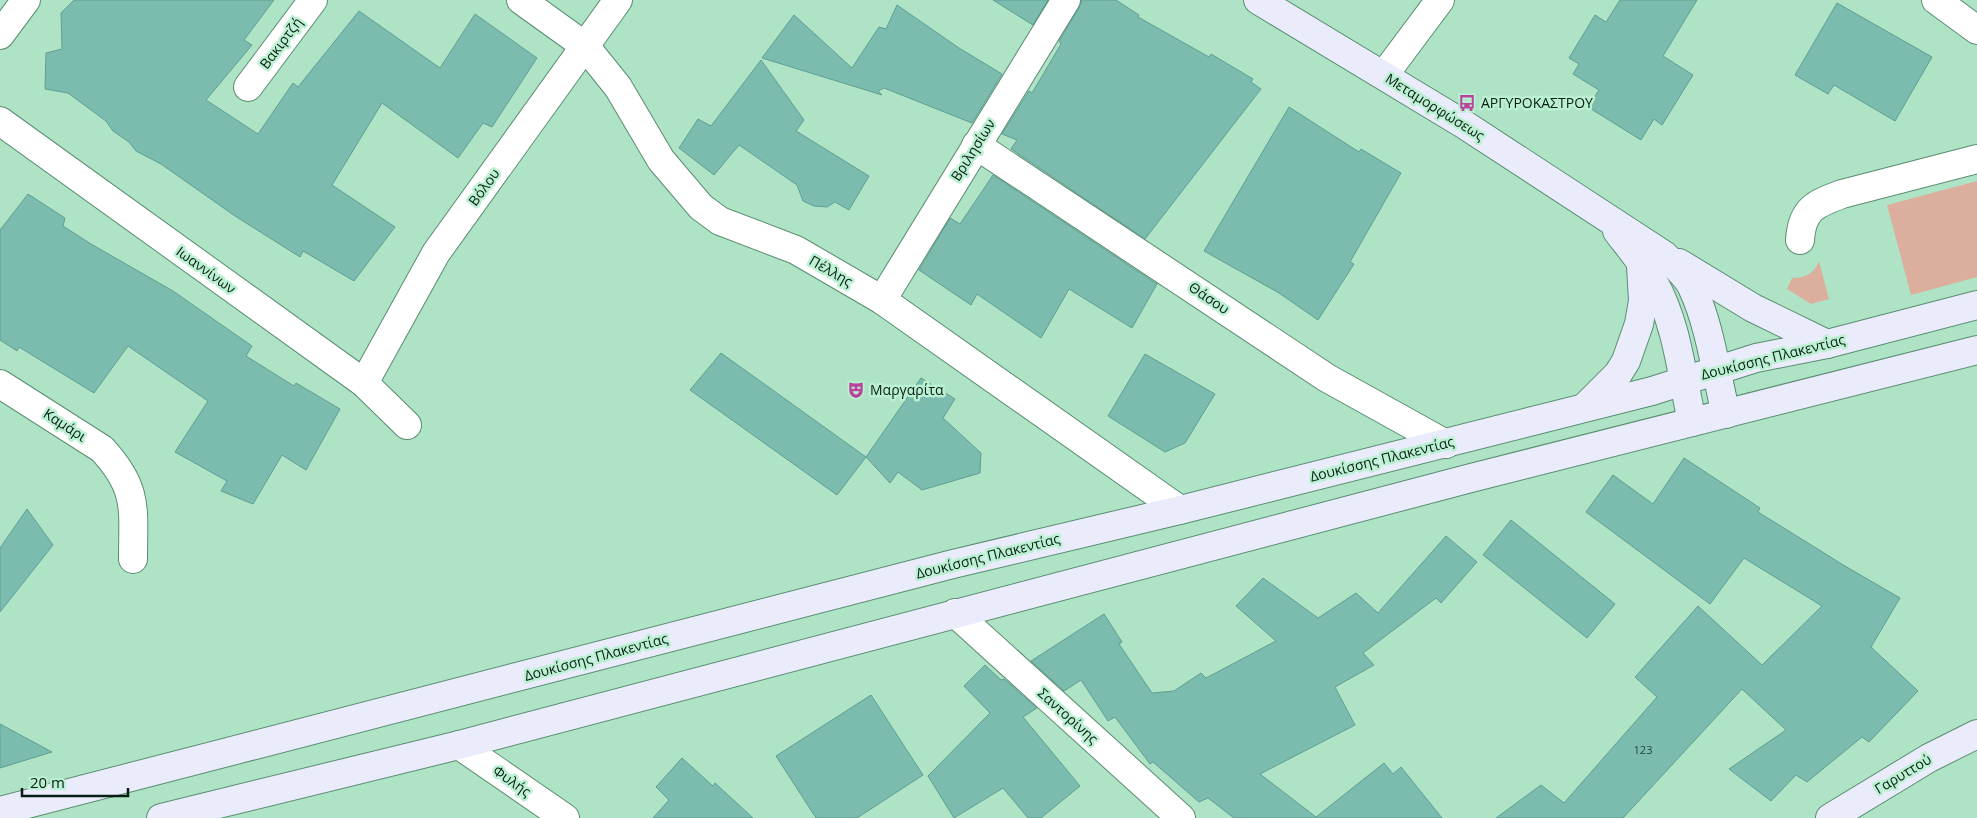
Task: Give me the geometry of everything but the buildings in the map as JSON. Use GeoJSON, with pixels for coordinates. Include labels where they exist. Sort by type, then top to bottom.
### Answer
{"type":"FeatureCollection","features":[{"type":"Feature","properties":{"kind":"main road","name":"Μεταμορφώσεως"},"geometry":{"type":"LineString","coordinates":[[1258,0],[1465,124],[1608,220],[1653,260],[1681,272],[1691,287],[1705,326],[1726,414]]}},
{"type":"Feature","properties":{"kind":"main road","name":"Μεταμορφώσεως"},"geometry":{"type":"LineString","coordinates":[[1653,260],[1653,281],[1673,333],[1692,422]]}},
{"type":"Feature","properties":{"kind":"main road"},"geometry":{"type":"LineString","coordinates":[[1584,407],[1618,374],[1626,361],[1639,324],[1653,260],[1827,344]]}},
{"type":"Feature","properties":{"kind":"main road","name":"Δουκίσσης Πλακεντίας"},"geometry":{"type":"LineString","coordinates":[[0,811],[954,564],[1180,510],[1652,391],[1756,358],[1827,344],[1977,305]]}},
{"type":"Feature","properties":{"kind":"main road"},"geometry":{"type":"LineString","coordinates":[[161,818],[459,745],[1461,480],[1977,350]]}},
{"type":"Feature","properties":{"kind":"main road","name":"Γαρυττού"},"geometry":{"type":"LineString","coordinates":[[1830,818],[1928,758],[1977,734]]}},
{"type":"Feature","properties":{"kind":"street"},"geometry":{"type":"LineString","coordinates":[[0,35],[26,0]]}},
{"type":"Feature","properties":{"kind":"street","name":"Βακιρτζή"},"geometry":{"type":"LineString","coordinates":[[248,86],[313,0]]}},
{"type":"Feature","properties":{"kind":"street","name":"Πέλλης"},"geometry":{"type":"LineString","coordinates":[[521,0],[585,46],[618,87],[661,160],[701,206],[720,221],[796,250],[882,300],[1180,510]]}},
{"type":"Feature","properties":{"kind":"street","name":"Βόλου"},"geometry":{"type":"LineString","coordinates":[[364,383],[436,253],[618,0]]}},
{"type":"Feature","properties":{"kind":"street","name":"Βριλησίων"},"geometry":{"type":"LineString","coordinates":[[882,300],[1066,0]]}},
{"type":"Feature","properties":{"kind":"street"},"geometry":{"type":"LineString","coordinates":[[1384,76],[1440,0]]}},
{"type":"Feature","properties":{"kind":"street"},"geometry":{"type":"LineString","coordinates":[[1947,3],[1977,30]]}},
{"type":"Feature","properties":{"kind":"street","name":"Ιωαννίνων"},"geometry":{"type":"LineString","coordinates":[[0,121],[364,383],[407,425]]}},
{"type":"Feature","properties":{"kind":"street","name":"Θάσου"},"geometry":{"type":"LineString","coordinates":[[976,145],[1327,378],[1446,444]]}},
{"type":"Feature","properties":{"kind":"street"},"geometry":{"type":"LineString","coordinates":[[1800,240],[1801,224],[1809,210],[1824,200],[1977,159]]}},
{"type":"Feature","properties":{"kind":"street","name":"Καμάρι"},"geometry":{"type":"LineString","coordinates":[[0,384],[102,449],[123,475],[134,504],[133,559]]}},
{"type":"Feature","properties":{"kind":"street","name":"Σαντορίνης"},"geometry":{"type":"LineString","coordinates":[[955,614],[1181,818]]}},
{"type":"Feature","properties":{"kind":"street","name":"Φυλής"},"geometry":{"type":"LineString","coordinates":[[459,745],[565,818]]}},
{"type":"Feature","properties":{"kind":"shaded area"},"geometry":{"type":"Polygon","coordinates":[[[1977,181],[1977,277],[1911,295],[1887,205],[1977,181]]]}},
{"type":"Feature","properties":{"kind":"shaded area"},"geometry":{"type":"Polygon","coordinates":[[[1819,261],[1829,299],[1811,304],[1787,289],[1792,278],[1809,274],[1819,261]]]}},
{"type":"Feature","properties":{"kind":"place","name":"ΑΡΓΥΡΟΚΑΣΤΡΟΥ"},"geometry":{"type":"Point","coordinates":[1467,103]}},
{"type":"Feature","properties":{"kind":"place","name":"Μαργαρίτα"},"geometry":{"type":"Point","coordinates":[856,390]}}]}
